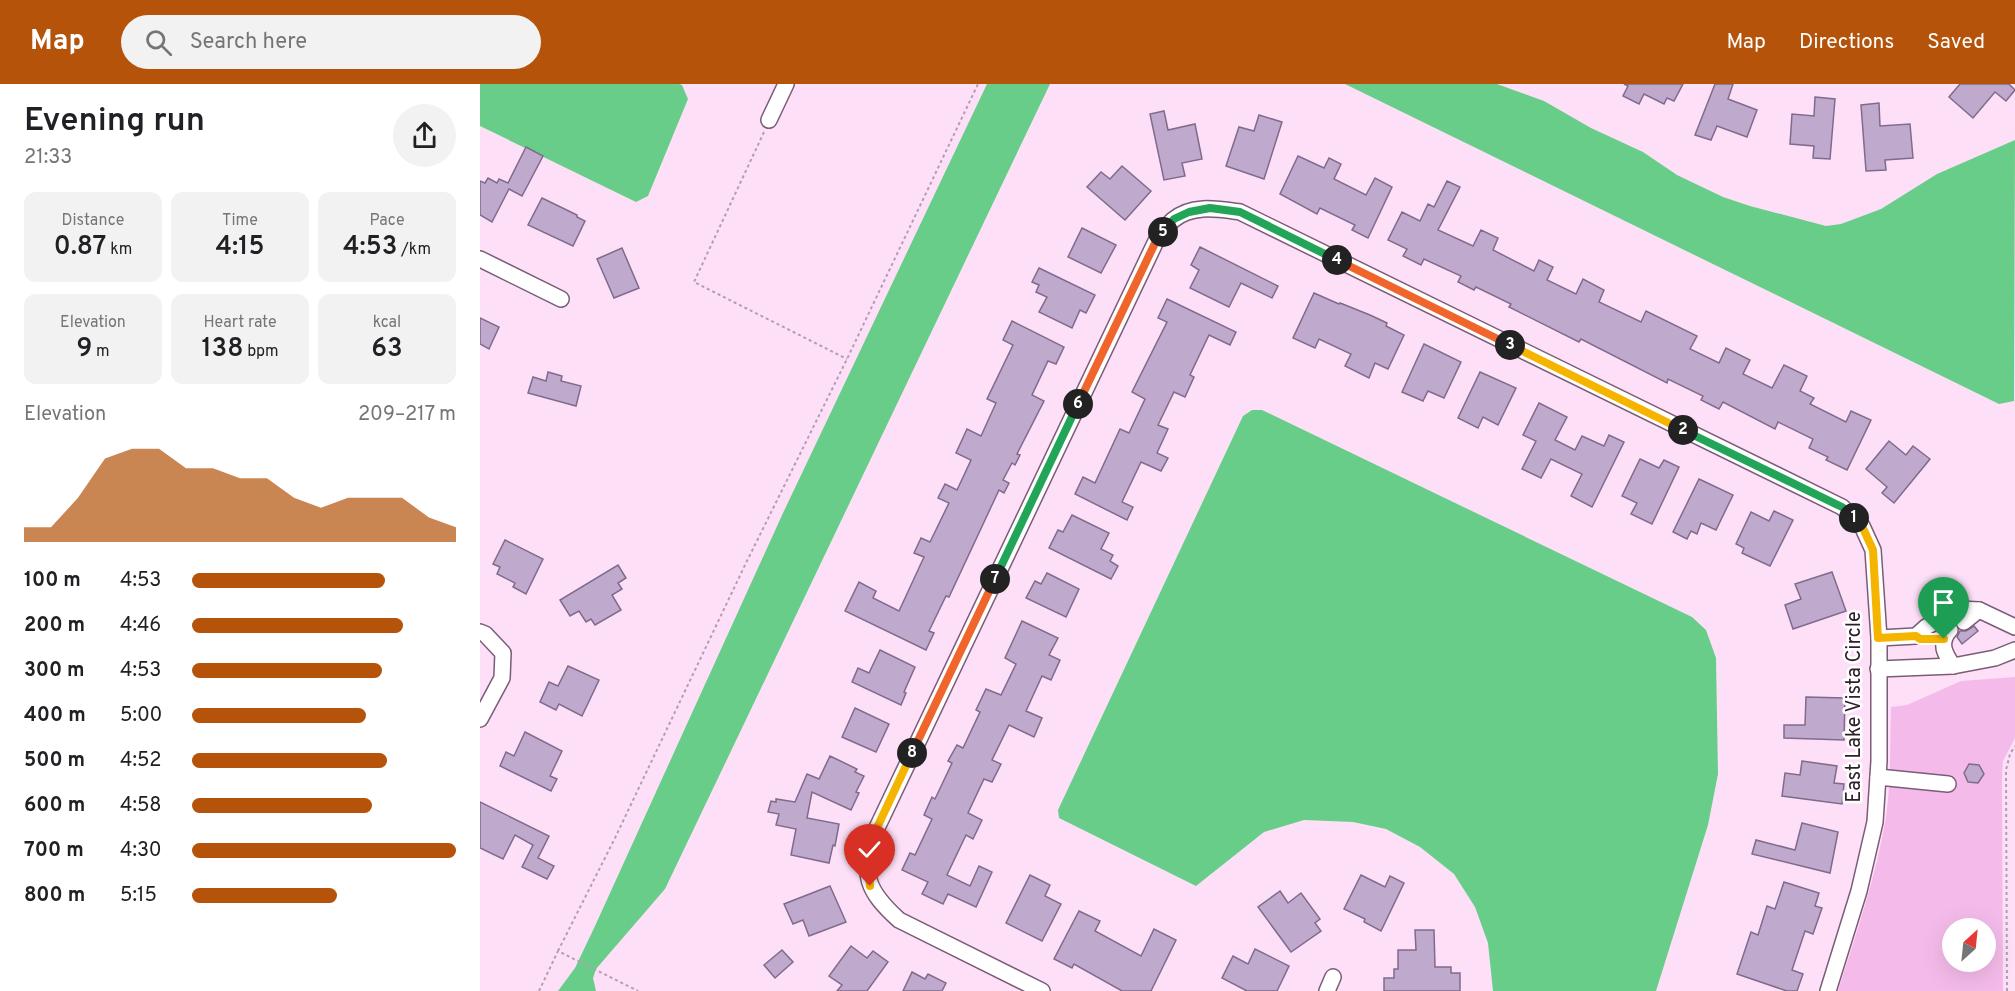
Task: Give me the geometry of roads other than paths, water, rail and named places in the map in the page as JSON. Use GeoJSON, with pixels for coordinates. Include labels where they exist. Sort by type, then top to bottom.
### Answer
{"type":"FeatureCollection","features":[{"type":"Feature","properties":{"kind":"street"},"geometry":{"type":"LineString","coordinates":[[769,120],[786,84]]}},
{"type":"Feature","properties":{"kind":"street","name":"East Lake Vista Circle"},"geometry":{"type":"LineString","coordinates":[[1042,991],[899,920],[880,903],[870,886],[867,858],[880,821],[1157,239],[1174,219],[1189,212],[1210,208],[1240,212],[1842,507],[1862,526],[1873,550],[1878,638],[1878,777],[1875,822],[1859,891],[1828,991]]}},
{"type":"Feature","properties":{"kind":"street"},"geometry":{"type":"LineString","coordinates":[[480,259],[561,299]]}},
{"type":"Feature","properties":{"kind":"street"},"geometry":{"type":"LineString","coordinates":[[1916,636],[1926,627],[1959,609],[1979,610],[2015,627]]}},
{"type":"Feature","properties":{"kind":"street"},"geometry":{"type":"LineString","coordinates":[[1964,622],[1979,610]]}},
{"type":"Feature","properties":{"kind":"street"},"geometry":{"type":"LineString","coordinates":[[480,632],[485,634],[503,653],[502,678],[480,719]]}},
{"type":"Feature","properties":{"kind":"street"},"geometry":{"type":"LineString","coordinates":[[1878,638],[1916,636],[1920,639],[1947,634],[1943,649],[1953,666]]}},
{"type":"Feature","properties":{"kind":"street"},"geometry":{"type":"LineString","coordinates":[[1878,669],[1953,666],[2015,650]]}},
{"type":"Feature","properties":{"kind":"street"},"geometry":{"type":"LineString","coordinates":[[1878,777],[1948,784]]}}]}
